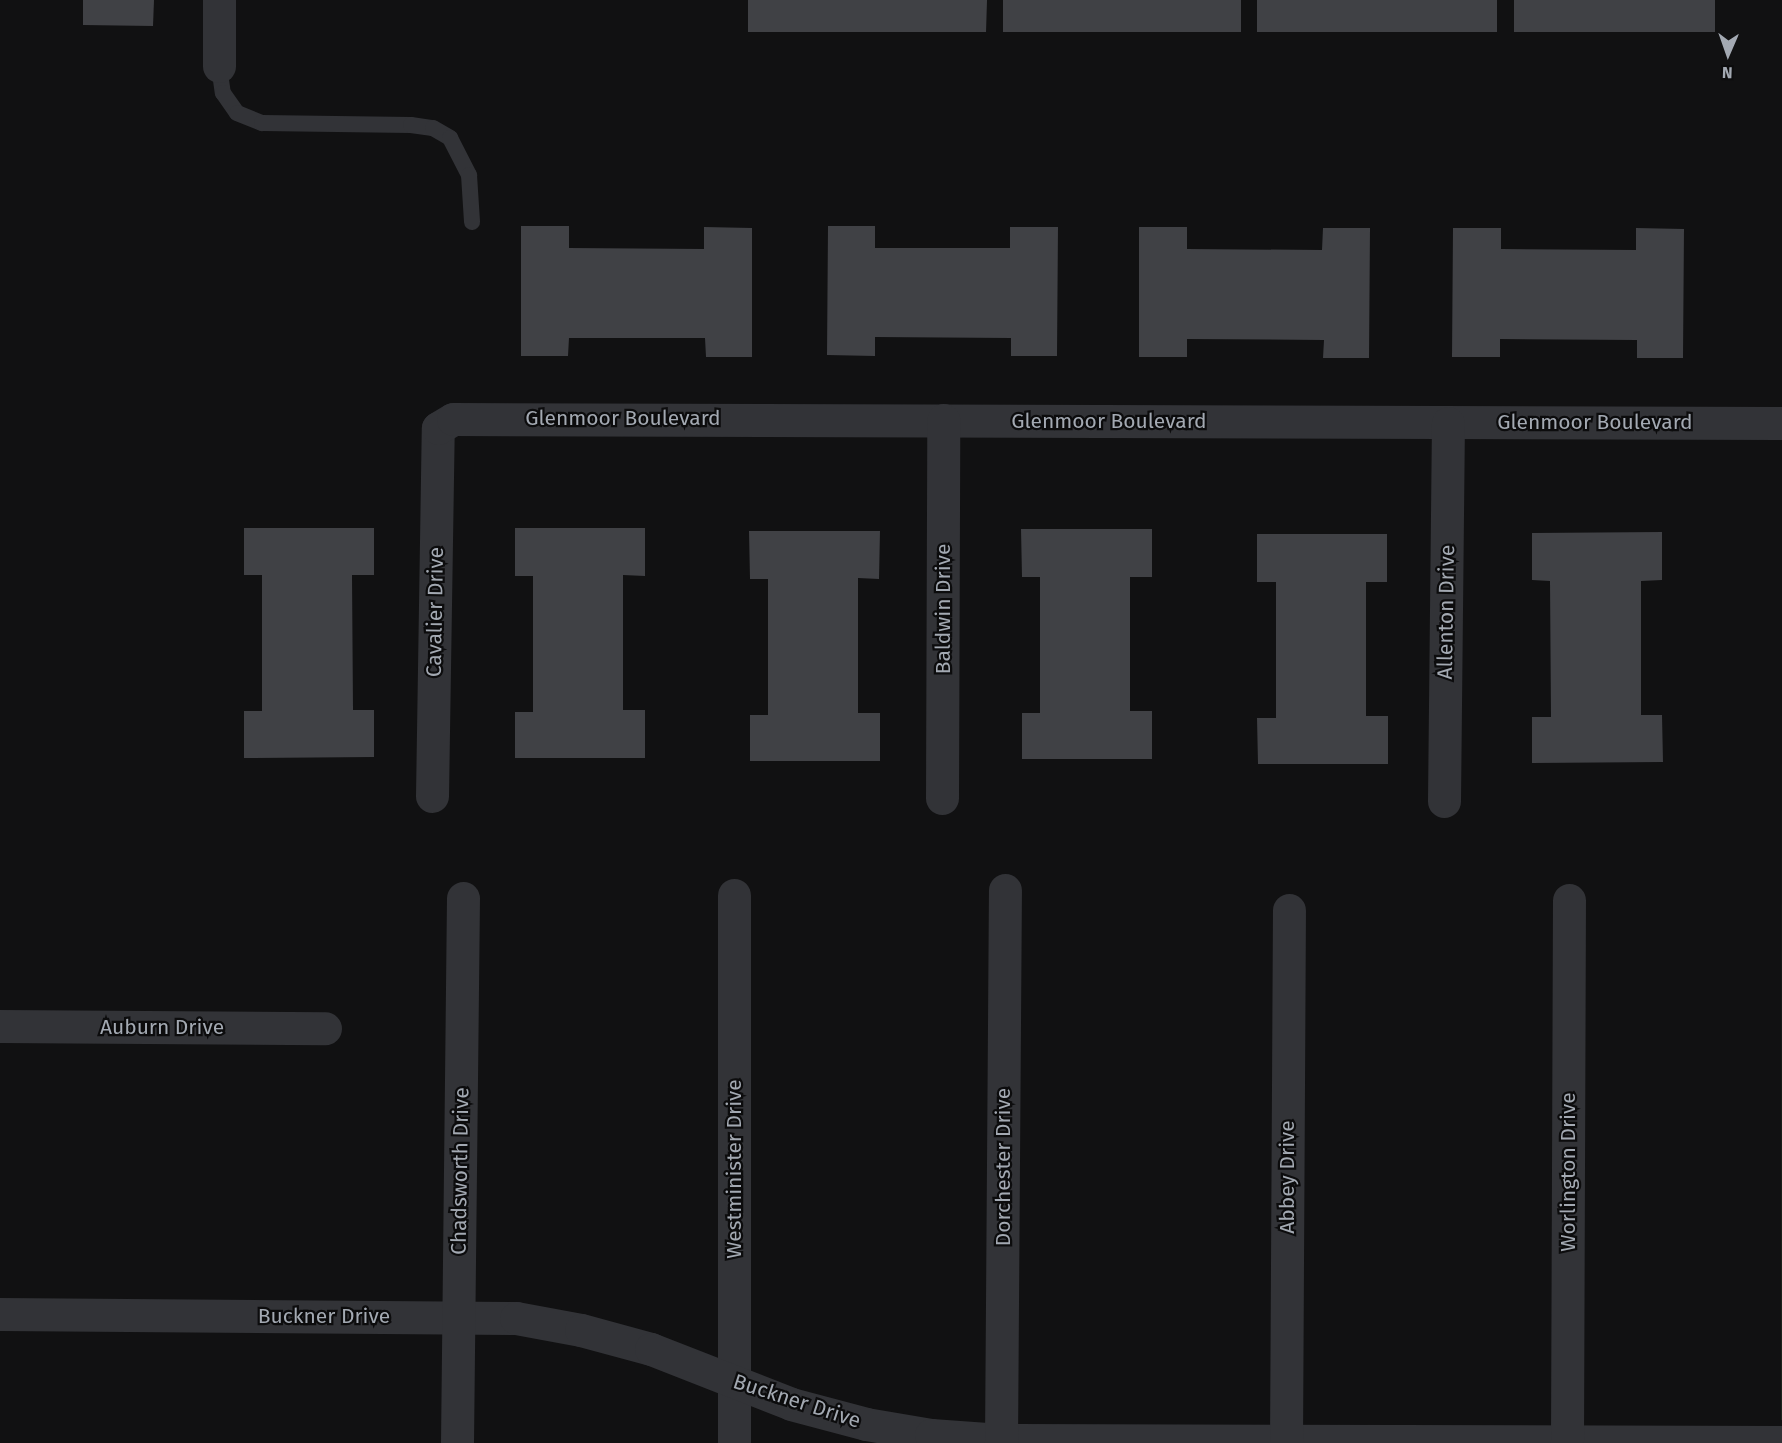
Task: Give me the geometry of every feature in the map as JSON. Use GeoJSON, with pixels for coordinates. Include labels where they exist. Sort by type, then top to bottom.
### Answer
{"type":"FeatureCollection","features":[{"type":"Feature","properties":{"kind":"street"},"geometry":{"type":"LineString","coordinates":[[219,0],[219,66]]}},
{"type":"Feature","properties":{"kind":"street","name":"Glenmoor Boulevard"},"geometry":{"type":"LineString","coordinates":[[438,428],[453,419],[471,418],[1782,423]]}},
{"type":"Feature","properties":{"kind":"street","name":"Baldwin Drive"},"geometry":{"type":"LineString","coordinates":[[942,798],[943,420]]}},
{"type":"Feature","properties":{"kind":"street","name":"Allenton Drive"},"geometry":{"type":"LineString","coordinates":[[1444,801],[1448,423]]}},
{"type":"Feature","properties":{"kind":"street","name":"Cavalier Drive"},"geometry":{"type":"LineString","coordinates":[[432,796],[438,428]]}},
{"type":"Feature","properties":{"kind":"street","name":"Dorchester Drive"},"geometry":{"type":"LineString","coordinates":[[1001,1442],[1005,890]]}},
{"type":"Feature","properties":{"kind":"street","name":"Westminister Drive"},"geometry":{"type":"LineString","coordinates":[[734,895],[734,1443]]}},
{"type":"Feature","properties":{"kind":"street","name":"Chadsworth Drive"},"geometry":{"type":"LineString","coordinates":[[457,1443],[463,898]]}},
{"type":"Feature","properties":{"kind":"street","name":"Worlington Drive"},"geometry":{"type":"LineString","coordinates":[[1567,1442],[1569,900]]}},
{"type":"Feature","properties":{"kind":"street","name":"Abbey Drive"},"geometry":{"type":"LineString","coordinates":[[1286,1442],[1289,910]]}},
{"type":"Feature","properties":{"kind":"street","name":"Auburn Drive"},"geometry":{"type":"LineString","coordinates":[[0,1026],[325,1028]]}},
{"type":"Feature","properties":{"kind":"street","name":"Buckner Drive"},"geometry":{"type":"LineString","coordinates":[[0,1314],[516,1318],[580,1330],[651,1349],[791,1404],[866,1424],[931,1435],[1001,1442],[1782,1442]]}},
{"type":"Feature","properties":{"kind":"lane"},"geometry":{"type":"LineString","coordinates":[[219,66],[223,93],[237,113],[262,123],[411,125],[433,128],[450,138],[469,175],[472,222]]}},
{"type":"Feature","properties":{"kind":"shaded area"},"geometry":{"type":"Polygon","coordinates":[[[1782,645],[1782,1420],[1781,1420],[1782,645]]]}},
{"type":"Feature","properties":{"kind":"building"},"geometry":{"type":"Polygon","coordinates":[[[83,0],[154,0],[153,26],[83,25],[83,0]]]}},
{"type":"Feature","properties":{"kind":"building"},"geometry":{"type":"Polygon","coordinates":[[[748,0],[987,0],[986,32],[748,32],[748,0]]]}},
{"type":"Feature","properties":{"kind":"building"},"geometry":{"type":"Polygon","coordinates":[[[1003,0],[1241,0],[1241,32],[1003,32],[1003,0]]]}},
{"type":"Feature","properties":{"kind":"building"},"geometry":{"type":"Polygon","coordinates":[[[1257,0],[1497,0],[1497,32],[1257,32],[1257,0]]]}},
{"type":"Feature","properties":{"kind":"building"},"geometry":{"type":"Polygon","coordinates":[[[1514,0],[1715,0],[1715,32],[1514,32],[1514,0]]]}},
{"type":"Feature","properties":{"kind":"building"},"geometry":{"type":"Polygon","coordinates":[[[521,226],[569,226],[569,248],[704,249],[704,227],[752,228],[752,357],[706,357],[705,338],[569,338],[568,356],[521,356],[521,226]]]}},
{"type":"Feature","properties":{"kind":"building"},"geometry":{"type":"Polygon","coordinates":[[[828,226],[875,226],[875,248],[1010,248],[1010,227],[1058,227],[1057,356],[1011,356],[1011,338],[875,337],[875,356],[827,355],[828,226]]]}},
{"type":"Feature","properties":{"kind":"building"},"geometry":{"type":"Polygon","coordinates":[[[1139,227],[1187,227],[1187,249],[1322,250],[1323,228],[1370,228],[1369,358],[1323,358],[1324,340],[1187,339],[1187,357],[1139,357],[1139,227]]]}},
{"type":"Feature","properties":{"kind":"building"},"geometry":{"type":"Polygon","coordinates":[[[1453,228],[1501,228],[1501,249],[1636,250],[1636,228],[1684,229],[1683,358],[1637,358],[1637,340],[1500,339],[1500,357],[1452,357],[1453,228]]]}},
{"type":"Feature","properties":{"kind":"building"},"geometry":{"type":"Polygon","coordinates":[[[244,528],[374,528],[374,575],[352,575],[353,710],[374,710],[374,757],[244,758],[244,711],[262,711],[262,575],[244,575],[244,528]]]}},
{"type":"Feature","properties":{"kind":"building"},"geometry":{"type":"Polygon","coordinates":[[[515,528],[645,528],[645,576],[623,575],[623,710],[645,710],[645,758],[515,758],[515,712],[533,712],[533,576],[515,576],[515,528]]]}},
{"type":"Feature","properties":{"kind":"building"},"geometry":{"type":"Polygon","coordinates":[[[1021,529],[1152,529],[1152,577],[1130,577],[1130,711],[1152,711],[1152,759],[1022,759],[1022,713],[1040,713],[1040,577],[1022,577],[1021,529]]]}},
{"type":"Feature","properties":{"kind":"building"},"geometry":{"type":"Polygon","coordinates":[[[749,531],[880,531],[879,579],[858,578],[858,713],[880,713],[880,761],[750,761],[750,715],[768,715],[768,579],[750,579],[749,531]]]}},
{"type":"Feature","properties":{"kind":"building"},"geometry":{"type":"Polygon","coordinates":[[[1662,532],[1662,580],[1641,581],[1641,715],[1662,715],[1663,762],[1532,763],[1532,717],[1551,717],[1550,581],[1532,580],[1532,533],[1662,532]]]}},
{"type":"Feature","properties":{"kind":"building"},"geometry":{"type":"Polygon","coordinates":[[[1257,534],[1387,534],[1387,582],[1366,582],[1366,716],[1388,716],[1388,764],[1258,764],[1257,718],[1276,718],[1276,582],[1257,582],[1257,534]]]}}]}
